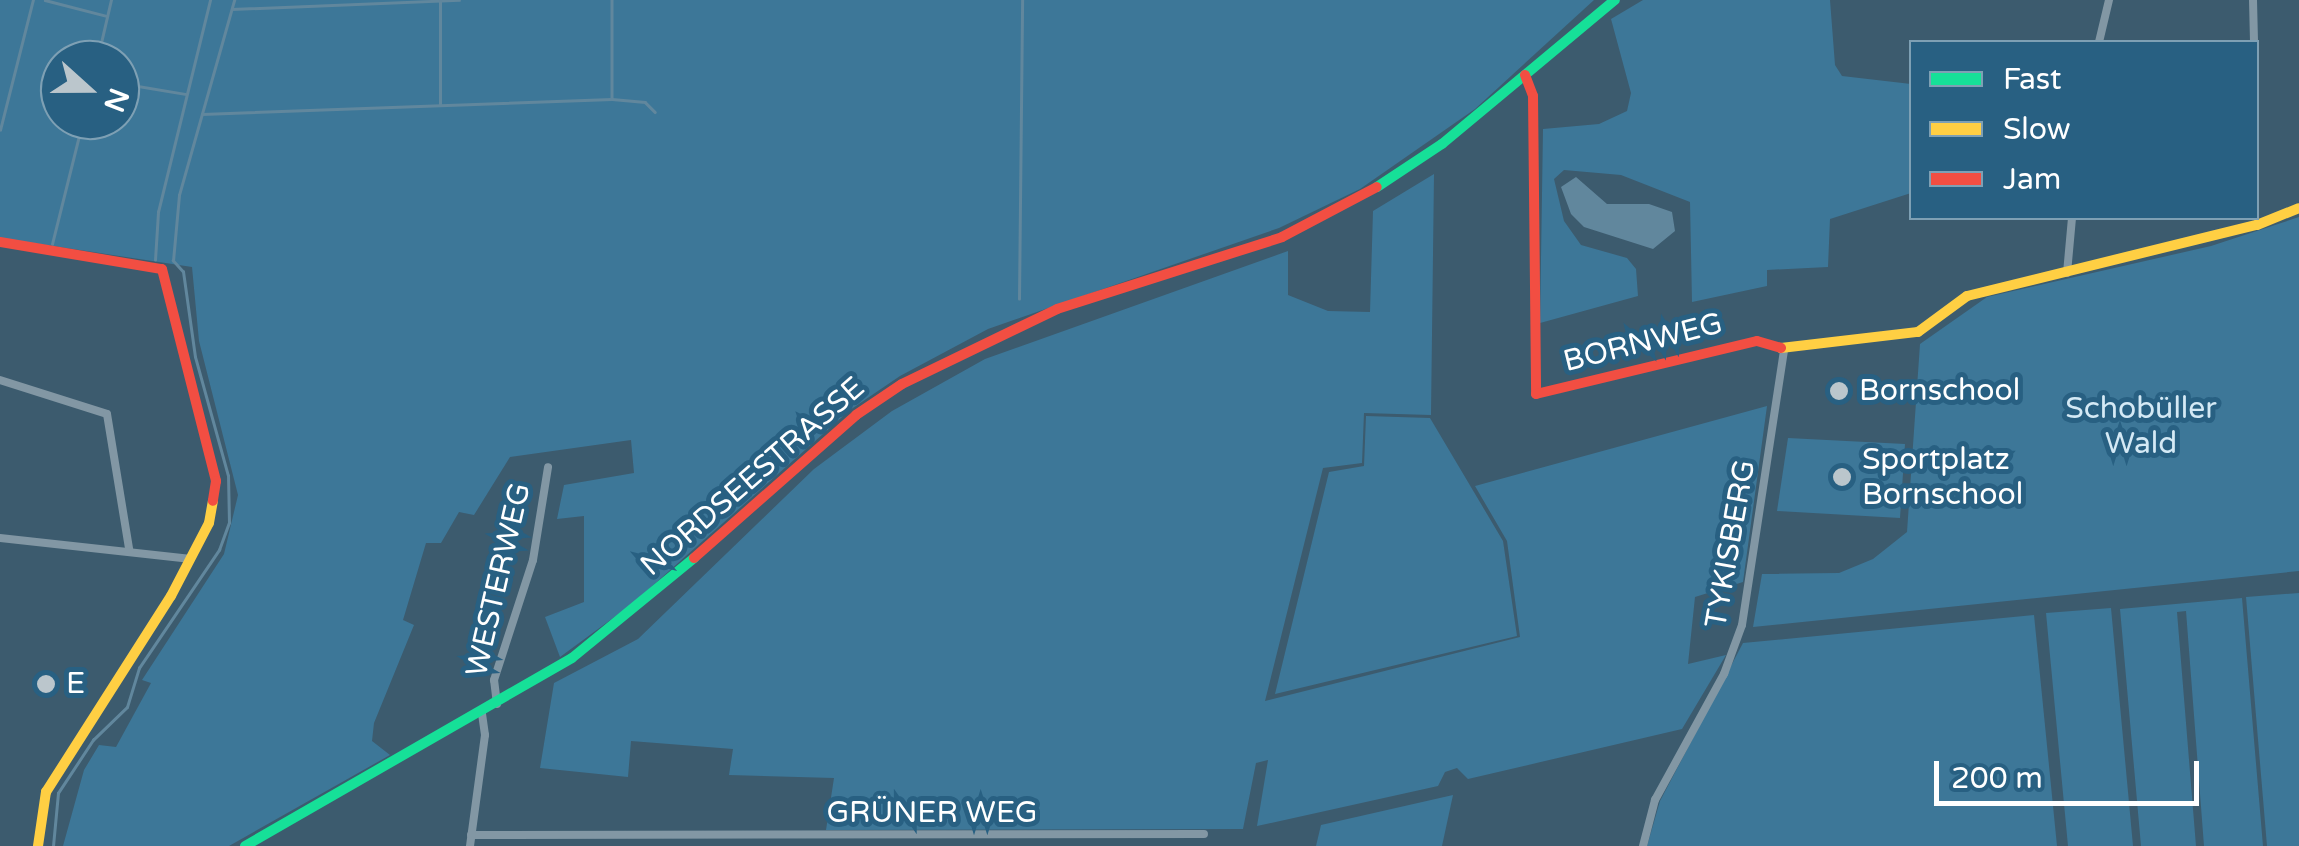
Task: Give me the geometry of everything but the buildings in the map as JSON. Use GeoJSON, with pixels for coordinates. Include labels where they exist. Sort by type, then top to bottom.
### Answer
{"type":"FeatureCollection","features":[{"type":"Feature","properties":{"kind":"street","name":"NORDSEESTRASSE"},"geometry":{"type":"LineString","coordinates":[[245,846],[497,704],[625,619],[842,427],[902,384],[1040,316],[1282,236],[1362,197],[1442,144],[1615,0]]}},
{"type":"Feature","properties":{"kind":"street"},"geometry":{"type":"LineString","coordinates":[[2099,40],[2108,0]]}},
{"type":"Feature","properties":{"kind":"street"},"geometry":{"type":"LineString","coordinates":[[2253,0],[2254,40]]}},
{"type":"Feature","properties":{"kind":"street","name":"BORNWEG"},"geometry":{"type":"LineString","coordinates":[[1525,74],[1533,96],[1536,394],[1757,341],[1784,350],[1918,332],[1967,296],[2257,226],[2299,208]]}},
{"type":"Feature","properties":{"kind":"street"},"geometry":{"type":"LineString","coordinates":[[2068,274],[2072,220]]}},
{"type":"Feature","properties":{"kind":"street"},"geometry":{"type":"LineString","coordinates":[[0,242],[162,270],[216,481],[209,523],[46,792],[38,846]]}},
{"type":"Feature","properties":{"kind":"street","name":"TYKISBERG"},"geometry":{"type":"LineString","coordinates":[[1643,846],[1655,800],[1724,674],[1742,625],[1784,350]]}},
{"type":"Feature","properties":{"kind":"street"},"geometry":{"type":"LineString","coordinates":[[0,380],[108,414],[129,550]]}},
{"type":"Feature","properties":{"kind":"street","name":"WESTERWEG"},"geometry":{"type":"LineString","coordinates":[[497,704],[494,680],[533,560],[548,467]]}},
{"type":"Feature","properties":{"kind":"street"},"geometry":{"type":"LineString","coordinates":[[0,538],[189,559]]}},
{"type":"Feature","properties":{"kind":"street"},"geometry":{"type":"LineString","coordinates":[[470,846],[485,735],[482,712]]}},
{"type":"Feature","properties":{"kind":"street","name":"GRÜNER WEG"},"geometry":{"type":"LineString","coordinates":[[471,835],[660,842],[864,835],[1204,834]]}},
{"type":"Feature","properties":{"kind":"street"},"geometry":{"type":"LineString","coordinates":[[862,846],[864,835]]}},
{"type":"Feature","properties":{"kind":"green space"},"geometry":{"type":"Polygon","coordinates":[[[0,0],[1594,0],[1475,109],[1360,189],[1279,228],[988,329],[900,376],[850,410],[632,604],[560,657],[545,617],[584,602],[584,516],[557,519],[564,485],[634,473],[631,440],[510,457],[474,515],[459,512],[441,543],[426,543],[403,620],[414,625],[374,723],[372,741],[390,755],[229,846],[63,846],[84,770],[99,745],[116,747],[151,683],[142,680],[224,554],[238,495],[199,341],[192,267],[0,238],[0,0]]]}},
{"type":"Feature","properties":{"kind":"green space"},"geometry":{"type":"Polygon","coordinates":[[[1643,0],[1830,0],[1835,65],[1842,76],[1909,84],[1909,194],[1830,219],[1828,267],[1767,270],[1767,286],[1692,302],[1690,202],[1621,175],[1564,170],[1554,179],[1564,221],[1581,245],[1627,258],[1636,269],[1638,296],[1540,323],[1543,129],[1599,124],[1627,111],[1631,93],[1611,19],[1643,0]]]}},
{"type":"Feature","properties":{"kind":"green space"},"geometry":{"type":"Polygon","coordinates":[[[1434,174],[1431,415],[1364,413],[1362,463],[1323,468],[1265,701],[1520,637],[1507,541],[1475,486],[1767,406],[1743,582],[1695,597],[1688,664],[1726,655],[1682,729],[1468,779],[1457,768],[1445,772],[1438,786],[1257,826],[1268,760],[1256,763],[1243,829],[826,830],[834,778],[729,775],[733,749],[631,741],[628,777],[540,768],[554,683],[638,639],[814,469],[892,411],[985,359],[1288,251],[1288,295],[1328,311],[1370,312],[1373,211],[1434,174]]]}},
{"type":"Feature","properties":{"kind":"green space","name":"Schobüller Wald"},"geometry":{"type":"Polygon","coordinates":[[[2299,217],[2299,571],[1753,627],[1762,574],[1839,573],[1873,559],[1907,532],[1920,344],[1987,297],[2211,246],[2299,217]]]}},
{"type":"Feature","properties":{"kind":"green space"},"geometry":{"type":"Polygon","coordinates":[[[1366,416],[1430,418],[1503,541],[1517,636],[1275,694],[1329,472],[1364,466],[1366,416]]]}},
{"type":"Feature","properties":{"kind":"green space","name":"Sportplatz Bornschool"},"geometry":{"type":"Polygon","coordinates":[[[1788,438],[1905,444],[1900,518],[1777,511],[1788,438]]]}},
{"type":"Feature","properties":{"kind":"green space"},"geometry":{"type":"Polygon","coordinates":[[[2299,593],[2299,846],[2267,846],[2246,597],[2299,593]]]}},
{"type":"Feature","properties":{"kind":"green space"},"geometry":{"type":"Polygon","coordinates":[[[2242,598],[2263,846],[2204,846],[2186,611],[2177,612],[2196,846],[2141,846],[2120,609],[2242,598]]]}},
{"type":"Feature","properties":{"kind":"green space"},"geometry":{"type":"Polygon","coordinates":[[[2111,608],[2133,846],[2068,846],[2046,613],[2111,608]]]}},
{"type":"Feature","properties":{"kind":"green space"},"geometry":{"type":"Polygon","coordinates":[[[2034,615],[2057,846],[1647,846],[1660,801],[1743,643],[2034,615]]]}},
{"type":"Feature","properties":{"kind":"green space"},"geometry":{"type":"Polygon","coordinates":[[[1453,795],[1442,846],[1316,846],[1321,825],[1453,795]]]}},
{"type":"Feature","properties":{"kind":"shaded area"},"geometry":{"type":"Polygon","coordinates":[[[1576,177],[1607,204],[1649,204],[1672,212],[1675,231],[1653,249],[1584,227],[1571,214],[1561,187],[1576,177]]]}},
{"type":"Feature","properties":{"kind":"waterway"},"geometry":{"type":"LineString","coordinates":[[0,130],[33,0]]}},
{"type":"Feature","properties":{"kind":"waterway"},"geometry":{"type":"LineString","coordinates":[[45,0],[107,16]]}},
{"type":"Feature","properties":{"kind":"waterway"},"geometry":{"type":"LineString","coordinates":[[102,40],[111,0]]}},
{"type":"Feature","properties":{"kind":"waterway"},"geometry":{"type":"LineString","coordinates":[[155,260],[158,212],[210,0]]}},
{"type":"Feature","properties":{"kind":"waterway"},"geometry":{"type":"LineString","coordinates":[[53,846],[58,793],[93,740],[127,707],[139,668],[219,550],[229,523],[228,476],[195,357],[183,272],[173,261],[179,195],[234,0]]}},
{"type":"Feature","properties":{"kind":"waterway"},"geometry":{"type":"LineString","coordinates":[[232,9],[459,0]]}},
{"type":"Feature","properties":{"kind":"waterway"},"geometry":{"type":"LineString","coordinates":[[612,0],[612,98]]}},
{"type":"Feature","properties":{"kind":"waterway"},"geometry":{"type":"LineString","coordinates":[[1019,299],[1022,0]]}},
{"type":"Feature","properties":{"kind":"waterway"},"geometry":{"type":"LineString","coordinates":[[440,2],[440,104]]}},
{"type":"Feature","properties":{"kind":"waterway"},"geometry":{"type":"LineString","coordinates":[[140,86],[186,94]]}},
{"type":"Feature","properties":{"kind":"waterway"},"geometry":{"type":"LineString","coordinates":[[202,114],[612,99],[645,102],[655,112]]}},
{"type":"Feature","properties":{"kind":"waterway"},"geometry":{"type":"LineString","coordinates":[[52,244],[78,140]]}},
{"type":"Feature","properties":{"kind":"traffic: fast"},"geometry":{"type":"LineString","coordinates":[[1377,187],[1442,144],[1615,0]]}},
{"type":"Feature","properties":{"kind":"traffic: fast"},"geometry":{"type":"LineString","coordinates":[[245,846],[572,658],[694,558]]}},
{"type":"Feature","properties":{"kind":"traffic: slow"},"geometry":{"type":"LineString","coordinates":[[1781,348],[1918,332],[1967,296],[2257,225],[2299,208]]}},
{"type":"Feature","properties":{"kind":"traffic: slow"},"geometry":{"type":"LineString","coordinates":[[38,846],[46,792],[171,596],[209,523],[213,501]]}},
{"type":"Feature","properties":{"kind":"traffic: jam"},"geometry":{"type":"LineString","coordinates":[[1525,75],[1533,96],[1536,394],[1757,341],[1781,348]]}},
{"type":"Feature","properties":{"kind":"traffic: jam"},"geometry":{"type":"LineString","coordinates":[[694,558],[856,415],[902,384],[1057,309],[1282,237],[1377,187]]}},
{"type":"Feature","properties":{"kind":"traffic: jam"},"geometry":{"type":"LineString","coordinates":[[0,242],[162,269],[216,481],[213,501]]}},
{"type":"Feature","properties":{"kind":"place","name":"Bornschool"},"geometry":{"type":"Point","coordinates":[1839,391]}},
{"type":"Feature","properties":{"kind":"place","name":"Sportplatz Bornschool"},"geometry":{"type":"Point","coordinates":[1842,477]}},
{"type":"Feature","properties":{"kind":"place","name":"E"},"geometry":{"type":"Point","coordinates":[46,684]}}]}
